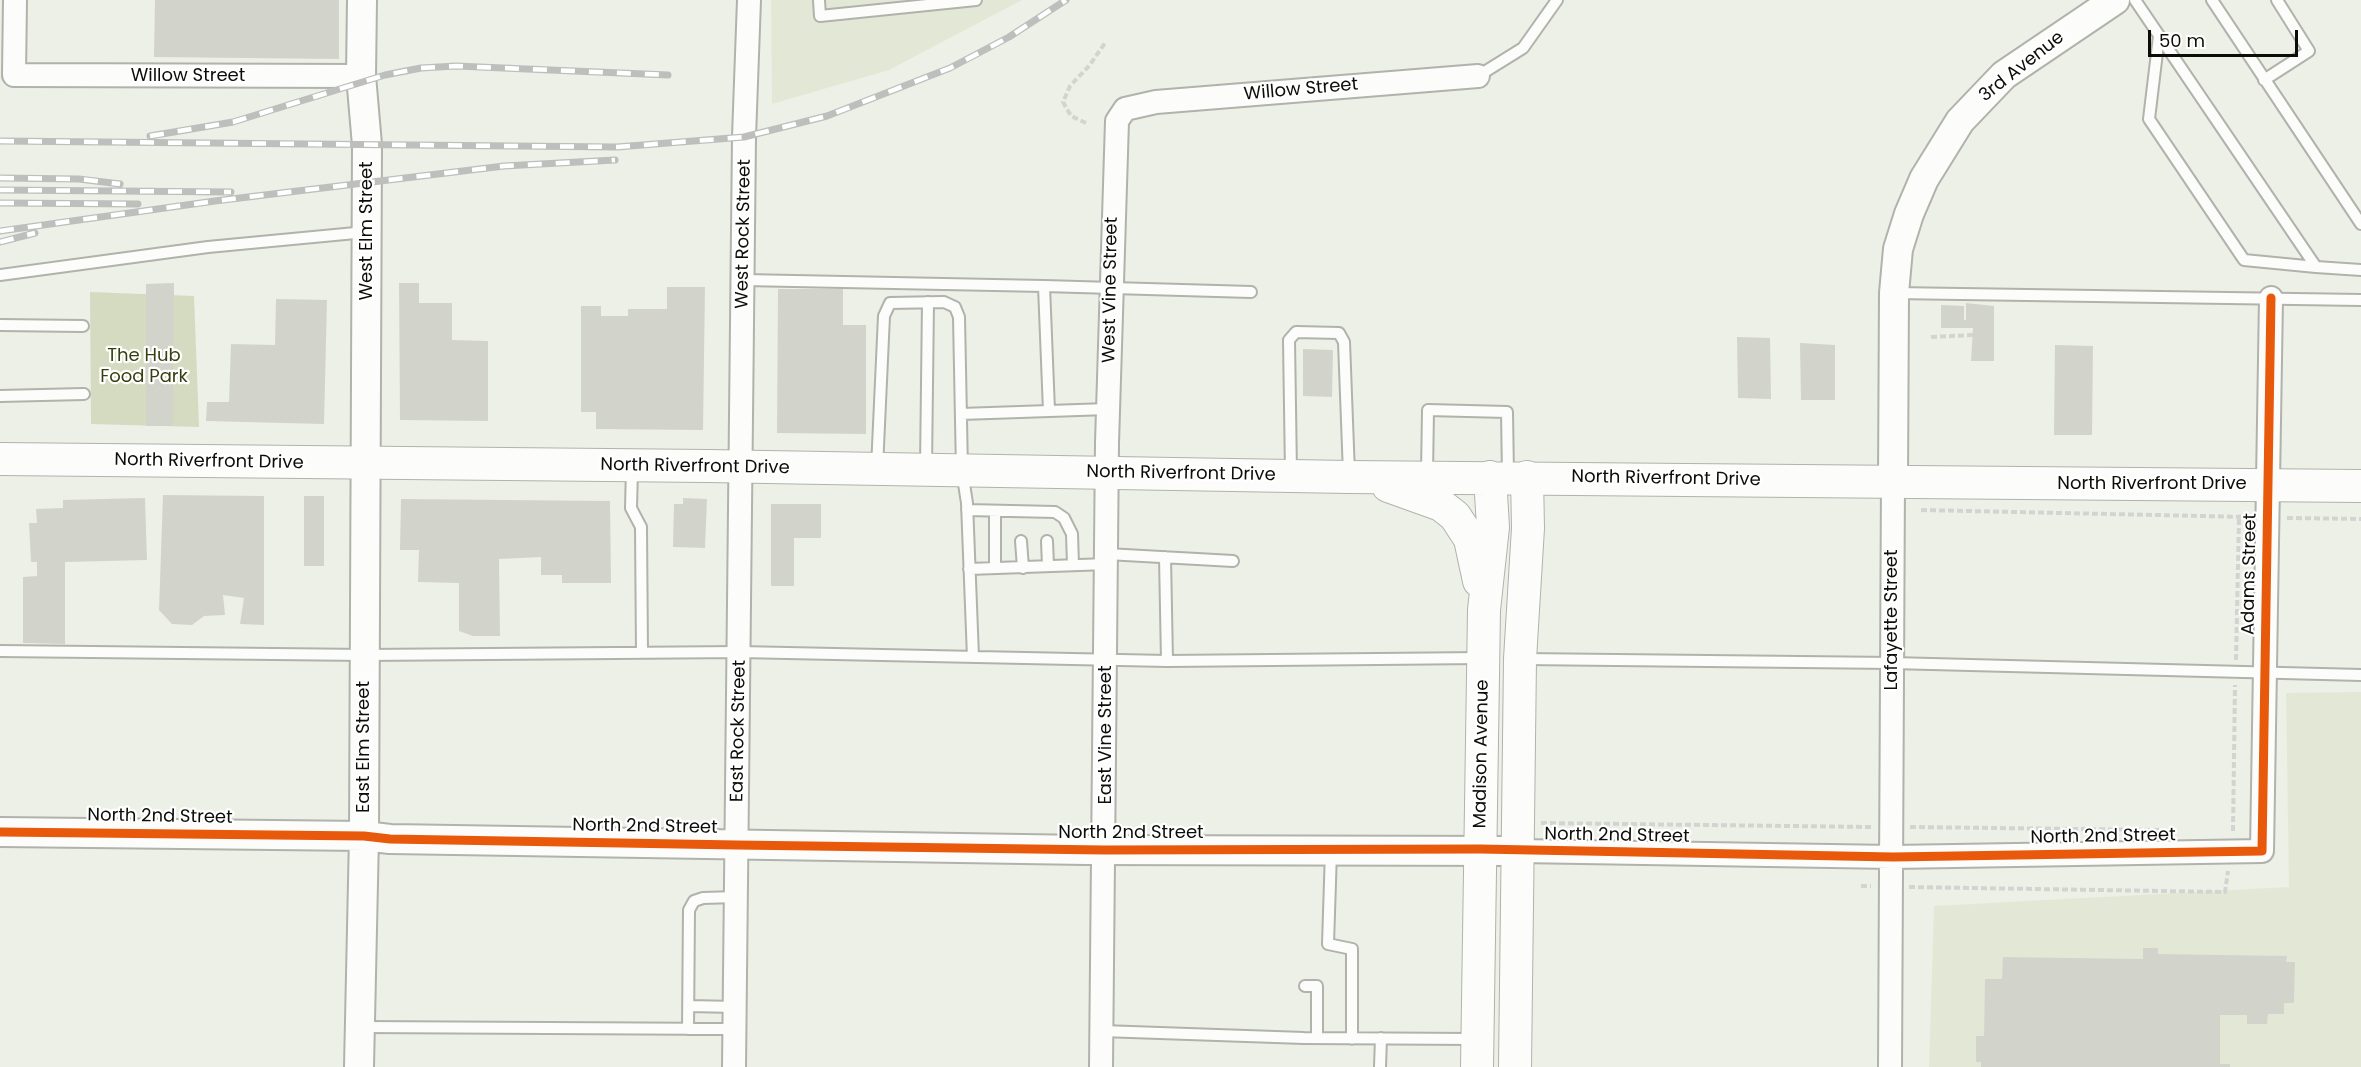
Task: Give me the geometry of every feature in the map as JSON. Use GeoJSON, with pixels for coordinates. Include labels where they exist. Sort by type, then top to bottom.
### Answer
{"type":"FeatureCollection","features":[{"type":"Feature","properties":{"kind":"main road","name":"North Riverfront Drive"},"geometry":{"type":"LineString","coordinates":[[0,459],[741,467],[1108,475],[1893,480],[2361,486]]}},
{"type":"Feature","properties":{"kind":"main road"},"geometry":{"type":"LineString","coordinates":[[1355,477],[1432,501],[1455,516],[1470,539],[1484,610]]}},
{"type":"Feature","properties":{"kind":"main road","name":"Madison Avenue"},"geometry":{"type":"LineString","coordinates":[[1478,1053],[1484,610],[1493,527],[1508,477]]}},
{"type":"Feature","properties":{"kind":"main road","name":"Madison Avenue"},"geometry":{"type":"LineString","coordinates":[[1508,477],[1528,528],[1520,659],[1515,1067]]}},
{"type":"Feature","properties":{"kind":"street","name":"Willow Street"},"geometry":{"type":"LineString","coordinates":[[15,0],[14,75],[361,76]]}},
{"type":"Feature","properties":{"kind":"street","name":"West Elm Street"},"geometry":{"type":"LineString","coordinates":[[362,0],[361,76],[367,145],[365,463]]}},
{"type":"Feature","properties":{"kind":"street","name":"West Rock Street"},"geometry":{"type":"LineString","coordinates":[[741,467],[749,0]]}},
{"type":"Feature","properties":{"kind":"street","name":"3rd Avenue"},"geometry":{"type":"LineString","coordinates":[[1924,179],[1960,121],[2004,75],[2115,0]]}},
{"type":"Feature","properties":{"kind":"street","name":"Willow Street"},"geometry":{"type":"LineString","coordinates":[[1125,109],[1156,102],[1478,76]]}},
{"type":"Feature","properties":{"kind":"street","name":"West Vine Street"},"geometry":{"type":"LineString","coordinates":[[1108,475],[1114,136],[1117,121],[1125,109]]}},
{"type":"Feature","properties":{"kind":"street","name":"Lafayette Street"},"geometry":{"type":"LineString","coordinates":[[1890,1067],[1893,857],[1894,293],[1898,249],[1909,214],[1924,179]]}},
{"type":"Feature","properties":{"kind":"street","name":"Adams Street"},"geometry":{"type":"LineString","coordinates":[[2262,851],[2271,298]]}},
{"type":"Feature","properties":{"kind":"street","name":"East Elm Street"},"geometry":{"type":"LineString","coordinates":[[359,1067],[364,836],[365,463]]}},
{"type":"Feature","properties":{"kind":"street","name":"East Rock Street"},"geometry":{"type":"LineString","coordinates":[[734,1067],[741,467]]}},
{"type":"Feature","properties":{"kind":"street","name":"East Vine Street"},"geometry":{"type":"LineString","coordinates":[[1101,1067],[1108,475]]}},
{"type":"Feature","properties":{"kind":"street","name":"North 2nd Street"},"geometry":{"type":"LineString","coordinates":[[0,832],[364,836],[390,839],[1105,850],[1480,849],[1893,857],[2262,851]]}},
{"type":"Feature","properties":{"kind":"lane"},"geometry":{"type":"LineString","coordinates":[[819,0],[820,16],[976,0]]}},
{"type":"Feature","properties":{"kind":"lane"},"geometry":{"type":"LineString","coordinates":[[1478,76],[1523,48],[1557,0]]}},
{"type":"Feature","properties":{"kind":"lane"},"geometry":{"type":"LineString","coordinates":[[2135,0],[2316,267]]}},
{"type":"Feature","properties":{"kind":"lane"},"geometry":{"type":"LineString","coordinates":[[2212,0],[2361,224]]}},
{"type":"Feature","properties":{"kind":"lane"},"geometry":{"type":"LineString","coordinates":[[2264,80],[2309,51],[2277,0]]}},
{"type":"Feature","properties":{"kind":"lane"},"geometry":{"type":"LineString","coordinates":[[2159,36],[2149,119],[2244,260],[2361,270]]}},
{"type":"Feature","properties":{"kind":"lane"},"geometry":{"type":"LineString","coordinates":[[0,275],[208,247],[367,232]]}},
{"type":"Feature","properties":{"kind":"lane"},"geometry":{"type":"LineString","coordinates":[[744,280],[1251,292]]}},
{"type":"Feature","properties":{"kind":"lane"},"geometry":{"type":"LineString","coordinates":[[1044,286],[1049,411]]}},
{"type":"Feature","properties":{"kind":"lane"},"geometry":{"type":"LineString","coordinates":[[1894,293],[2361,300]]}},
{"type":"Feature","properties":{"kind":"lane"},"geometry":{"type":"LineString","coordinates":[[926,471],[928,302]]}},
{"type":"Feature","properties":{"kind":"lane"},"geometry":{"type":"LineString","coordinates":[[877,470],[884,316],[890,303],[944,302],[956,307],[959,317],[962,471],[967,510],[973,657]]}},
{"type":"Feature","properties":{"kind":"lane"},"geometry":{"type":"LineString","coordinates":[[0,325],[83,326]]}},
{"type":"Feature","properties":{"kind":"lane"},"geometry":{"type":"LineString","coordinates":[[1291,476],[1289,340],[1296,332],[1339,333],[1344,342],[1355,477]]}},
{"type":"Feature","properties":{"kind":"lane"},"geometry":{"type":"LineString","coordinates":[[0,396],[84,394]]}},
{"type":"Feature","properties":{"kind":"lane"},"geometry":{"type":"LineString","coordinates":[[961,414],[1108,409]]}},
{"type":"Feature","properties":{"kind":"lane"},"geometry":{"type":"LineString","coordinates":[[1426,477],[1428,410],[1507,412],[1508,477]]}},
{"type":"Feature","properties":{"kind":"lane"},"geometry":{"type":"LineString","coordinates":[[633,466],[631,508],[641,527],[642,653]]}},
{"type":"Feature","properties":{"kind":"lane"},"geometry":{"type":"LineString","coordinates":[[967,510],[1043,516],[1055,512],[1064,518],[1072,534],[1073,565]]}},
{"type":"Feature","properties":{"kind":"lane"},"geometry":{"type":"LineString","coordinates":[[995,511],[995,568]]}},
{"type":"Feature","properties":{"kind":"lane"},"geometry":{"type":"LineString","coordinates":[[1021,541],[1023,568]]}},
{"type":"Feature","properties":{"kind":"lane"},"geometry":{"type":"LineString","coordinates":[[1047,542],[1048,566]]}},
{"type":"Feature","properties":{"kind":"lane"},"geometry":{"type":"LineString","coordinates":[[969,569],[1073,565],[1107,559],[1165,557],[1233,561]]}},
{"type":"Feature","properties":{"kind":"lane"},"geometry":{"type":"LineString","coordinates":[[1165,557],[1167,661]]}},
{"type":"Feature","properties":{"kind":"lane"},"geometry":{"type":"LineString","coordinates":[[0,651],[365,655],[740,652],[1167,661],[1484,658]]}},
{"type":"Feature","properties":{"kind":"lane"},"geometry":{"type":"LineString","coordinates":[[1520,659],[1892,663],[2361,675]]}},
{"type":"Feature","properties":{"kind":"lane"},"geometry":{"type":"LineString","coordinates":[[1331,849],[1328,944],[1352,949],[1352,1039]]}},
{"type":"Feature","properties":{"kind":"lane"},"geometry":{"type":"LineString","coordinates":[[688,1029],[690,1006],[689,910],[694,901],[703,898],[736,897]]}},
{"type":"Feature","properties":{"kind":"lane"},"geometry":{"type":"LineString","coordinates":[[1305,986],[1317,986],[1317,1038]]}},
{"type":"Feature","properties":{"kind":"lane"},"geometry":{"type":"LineString","coordinates":[[690,1006],[735,1018]]}},
{"type":"Feature","properties":{"kind":"lane"},"geometry":{"type":"LineString","coordinates":[[360,1027],[688,1029],[735,1018]]}},
{"type":"Feature","properties":{"kind":"lane"},"geometry":{"type":"LineString","coordinates":[[1102,1031],[1381,1038],[1478,1053]]}},
{"type":"Feature","properties":{"kind":"lane"},"geometry":{"type":"LineString","coordinates":[[1380,1067],[1381,1038]]}},
{"type":"Feature","properties":{"kind":"path"},"geometry":{"type":"LineString","coordinates":[[1086,123],[1071,116],[1063,102],[1070,86],[1089,66],[1105,43]]}},
{"type":"Feature","properties":{"kind":"path"},"geometry":{"type":"LineString","coordinates":[[1944,328],[1944,336]]}},
{"type":"Feature","properties":{"kind":"path"},"geometry":{"type":"LineString","coordinates":[[1931,338],[1973,335]]}},
{"type":"Feature","properties":{"kind":"path"},"geometry":{"type":"LineString","coordinates":[[1921,510],[2361,519]]}},
{"type":"Feature","properties":{"kind":"path"},"geometry":{"type":"LineString","coordinates":[[1861,886],[2225,892],[2230,852],[2239,517]]}},
{"type":"Feature","properties":{"kind":"shaded area"},"geometry":{"type":"Polygon","coordinates":[[[771,0],[1022,0],[889,70],[772,104],[771,0]]]}},
{"type":"Feature","properties":{"kind":"shaded area"},"geometry":{"type":"Polygon","coordinates":[[[2361,692],[2361,1067],[1929,1067],[1934,906],[2289,887],[2286,693],[2361,692]]]}},
{"type":"Feature","properties":{"kind":"green space","name":"The Hub Food Park"},"geometry":{"type":"Polygon","coordinates":[[[90,292],[194,296],[199,427],[91,424],[90,292]]]}},
{"type":"Feature","properties":{"kind":"building"},"geometry":{"type":"Polygon","coordinates":[[[155,0],[339,0],[339,59],[154,57],[155,0]]]}},
{"type":"Feature","properties":{"kind":"building"},"geometry":{"type":"Polygon","coordinates":[[[174,283],[173,426],[146,426],[146,284],[174,283]]]}},
{"type":"Feature","properties":{"kind":"building"},"geometry":{"type":"Polygon","coordinates":[[[399,283],[419,283],[419,303],[452,303],[452,340],[488,341],[488,421],[400,420],[399,283]]]}},
{"type":"Feature","properties":{"kind":"building"},"geometry":{"type":"Polygon","coordinates":[[[667,287],[705,287],[703,430],[596,429],[596,412],[581,412],[581,306],[601,306],[601,316],[628,316],[628,309],[667,309],[667,287]]]}},
{"type":"Feature","properties":{"kind":"building"},"geometry":{"type":"Polygon","coordinates":[[[778,289],[843,289],[843,325],[866,325],[866,434],[777,433],[778,289]]]}},
{"type":"Feature","properties":{"kind":"building"},"geometry":{"type":"Polygon","coordinates":[[[276,299],[327,300],[324,424],[206,421],[207,402],[229,402],[231,344],[275,345],[276,299]]]}},
{"type":"Feature","properties":{"kind":"building"},"geometry":{"type":"Polygon","coordinates":[[[1966,303],[1994,306],[1994,361],[1971,361],[1973,328],[1941,328],[1941,305],[1964,306],[1964,320],[1966,320],[1966,303]]]}},
{"type":"Feature","properties":{"kind":"building"},"geometry":{"type":"Polygon","coordinates":[[[1737,337],[1770,338],[1771,399],[1738,398],[1737,337]]]}},
{"type":"Feature","properties":{"kind":"building"},"geometry":{"type":"Polygon","coordinates":[[[1800,343],[1835,345],[1835,400],[1801,400],[1800,343]]]}},
{"type":"Feature","properties":{"kind":"building"},"geometry":{"type":"Polygon","coordinates":[[[2055,345],[2093,346],[2092,435],[2054,435],[2055,345]]]}},
{"type":"Feature","properties":{"kind":"building"},"geometry":{"type":"Polygon","coordinates":[[[1303,349],[1333,350],[1332,397],[1303,396],[1303,349]]]}},
{"type":"Feature","properties":{"kind":"building"},"geometry":{"type":"Polygon","coordinates":[[[163,495],[264,496],[264,625],[240,624],[244,598],[223,595],[225,615],[204,616],[192,625],[172,624],[159,610],[163,495]]]}},
{"type":"Feature","properties":{"kind":"building"},"geometry":{"type":"Polygon","coordinates":[[[304,496],[324,496],[324,566],[304,566],[304,496]]]}},
{"type":"Feature","properties":{"kind":"building"},"geometry":{"type":"Polygon","coordinates":[[[145,498],[147,560],[65,562],[65,644],[23,643],[23,577],[37,576],[37,562],[31,562],[29,523],[37,523],[36,509],[63,508],[63,500],[145,498]]]}},
{"type":"Feature","properties":{"kind":"building"},"geometry":{"type":"Polygon","coordinates":[[[683,498],[707,499],[705,548],[673,547],[674,504],[683,504],[683,498]]]}},
{"type":"Feature","properties":{"kind":"building"},"geometry":{"type":"Polygon","coordinates":[[[401,499],[610,501],[611,583],[562,583],[562,575],[541,575],[541,557],[499,559],[500,636],[473,636],[459,631],[459,583],[418,582],[419,550],[400,550],[401,499]]]}},
{"type":"Feature","properties":{"kind":"building"},"geometry":{"type":"Polygon","coordinates":[[[771,504],[821,504],[821,538],[794,538],[794,586],[771,586],[771,504]]]}},
{"type":"Feature","properties":{"kind":"building"},"geometry":{"type":"Polygon","coordinates":[[[2143,948],[2158,948],[2158,954],[2287,956],[2286,962],[2295,962],[2294,1003],[2284,1003],[2284,1014],[2268,1014],[2267,1024],[2247,1024],[2247,1015],[2220,1015],[2220,1064],[2230,1064],[2230,1067],[1981,1067],[1981,1062],[1976,1062],[1976,1036],[1984,1036],[1985,979],[2002,979],[2003,957],[2143,959],[2143,948]]]}},
{"type":"Feature","properties":{"kind":"railway"},"geometry":{"type":"LineString","coordinates":[[0,141],[617,147],[744,137],[827,116],[950,68],[1009,37],[1066,0]]}},
{"type":"Feature","properties":{"kind":"railway"},"geometry":{"type":"LineString","coordinates":[[150,136],[233,122],[385,75],[421,68],[456,66],[668,75]]}},
{"type":"Feature","properties":{"kind":"railway"},"geometry":{"type":"LineString","coordinates":[[0,231],[215,201],[504,166],[615,160]]}},
{"type":"Feature","properties":{"kind":"railway"},"geometry":{"type":"LineString","coordinates":[[0,178],[79,179],[120,184]]}},
{"type":"Feature","properties":{"kind":"railway"},"geometry":{"type":"LineString","coordinates":[[0,190],[231,192]]}},
{"type":"Feature","properties":{"kind":"railway"},"geometry":{"type":"LineString","coordinates":[[0,203],[138,204]]}},
{"type":"Feature","properties":{"kind":"railway"},"geometry":{"type":"LineString","coordinates":[[0,242],[35,233]]}},
{"type":"Feature","properties":{"kind":"cycle path"},"geometry":{"type":"LineString","coordinates":[[0,832],[364,836],[390,839],[1105,850],[1480,849],[1893,857],[2262,851],[2271,298]]}}]}
